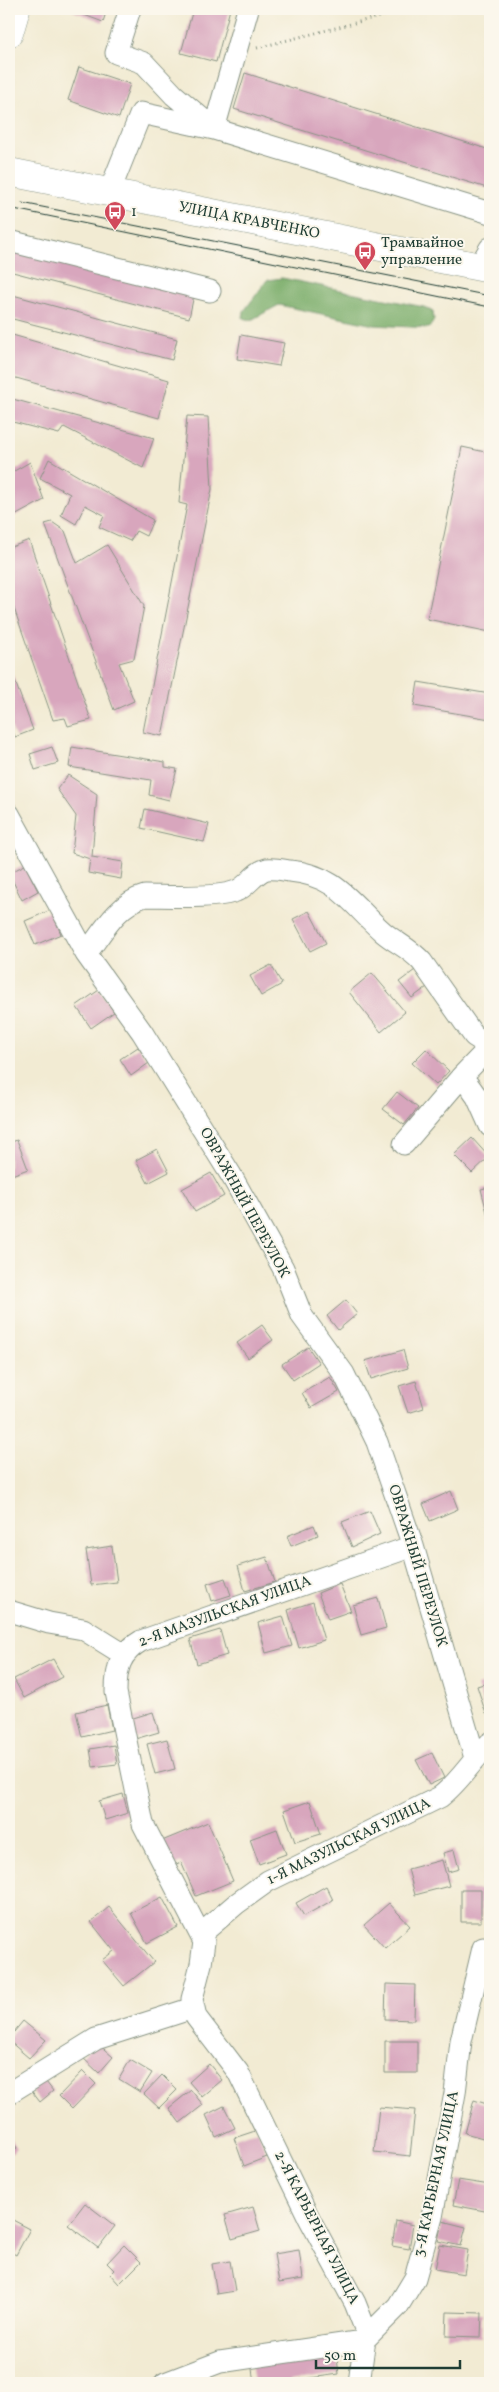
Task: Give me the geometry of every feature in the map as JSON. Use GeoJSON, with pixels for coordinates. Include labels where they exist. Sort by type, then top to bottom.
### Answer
{"type":"FeatureCollection","features":[{"type":"Feature","properties":{"kind":"main road"},"geometry":{"type":"LineString","coordinates":[[9,33],[16,9]]}},
{"type":"Feature","properties":{"kind":"main road","name":"УЛИЦА КРАВЧЕНКО"},"geometry":{"type":"LineString","coordinates":[[9,172],[109,193],[487,261]]}},
{"type":"Feature","properties":{"kind":"street"},"geometry":{"type":"LineString","coordinates":[[130,9],[116,52],[144,63],[174,95],[214,129]]}},
{"type":"Feature","properties":{"kind":"street"},"geometry":{"type":"LineString","coordinates":[[214,129],[248,9]]}},
{"type":"Feature","properties":{"kind":"street"},"geometry":{"type":"LineString","coordinates":[[109,193],[141,113],[214,129],[490,213]]}},
{"type":"Feature","properties":{"kind":"street"},"geometry":{"type":"LineString","coordinates":[[9,241],[210,291]]}},
{"type":"Feature","properties":{"kind":"street","name":"ОВРАЖНЫЙ ПЕРЕУЛОК"},"geometry":{"type":"LineString","coordinates":[[9,814],[86,954],[142,1032],[231,1175],[283,1268],[302,1316],[344,1374],[377,1442],[413,1546],[475,1758]]}},
{"type":"Feature","properties":{"kind":"street"},"geometry":{"type":"LineString","coordinates":[[86,954],[115,916],[135,899],[145,896],[226,894],[245,886],[259,872],[269,869],[297,871],[332,884],[350,898],[383,932],[413,952],[474,1036],[490,1046],[404,1144]]}},
{"type":"Feature","properties":{"kind":"street"},"geometry":{"type":"LineString","coordinates":[[462,1076],[477,1097],[490,1126]]}},
{"type":"Feature","properties":{"kind":"street","name":"2-Я МАЗУЛЬСКАЯ УЛИЦА"},"geometry":{"type":"LineString","coordinates":[[201,1934],[143,1824],[116,1692],[118,1663],[131,1647],[141,1641],[413,1546]]}},
{"type":"Feature","properties":{"kind":"street"},"geometry":{"type":"LineString","coordinates":[[9,1611],[49,1623],[83,1629],[124,1654]]}},
{"type":"Feature","properties":{"kind":"street","name":"1-Я МАЗУЛЬСКАЯ УЛИЦА"},"geometry":{"type":"LineString","coordinates":[[201,1934],[236,1904],[268,1881],[440,1797],[458,1781],[475,1758],[490,1743]]}},
{"type":"Feature","properties":{"kind":"street"},"geometry":{"type":"LineString","coordinates":[[9,2093],[96,2039],[193,2008],[192,1999],[204,1949],[201,1934]]}},
{"type":"Feature","properties":{"kind":"street","name":"3-Я КАРЬЕРНАЯ УЛИЦА"},"geometry":{"type":"LineString","coordinates":[[363,2341],[398,2306],[415,2278],[432,2217],[455,2092],[461,2040],[483,1948]]}},
{"type":"Feature","properties":{"kind":"street","name":"2-Я КАРЬЕРНАЯ УЛИЦА"},"geometry":{"type":"LineString","coordinates":[[193,2008],[196,2017],[238,2072],[309,2218],[356,2303],[366,2331],[363,2341]]}},
{"type":"Feature","properties":{"kind":"street"},"geometry":{"type":"LineString","coordinates":[[165,2383],[220,2362],[363,2341],[359,2383]]}},
{"type":"Feature","properties":{"kind":"path"},"geometry":{"type":"LineString","coordinates":[[235,54],[409,9]]}},
{"type":"Feature","properties":{"kind":"green space"},"geometry":{"type":"Polygon","coordinates":[[[282,278],[424,307],[433,312],[434,320],[429,328],[374,325],[279,305],[251,320],[243,318],[244,311],[267,280],[282,278]]]}},
{"type":"Feature","properties":{"kind":"building"},"geometry":{"type":"Polygon","coordinates":[[[68,9],[107,9],[103,22],[68,9]]]}},
{"type":"Feature","properties":{"kind":"building"},"geometry":{"type":"Polygon","coordinates":[[[193,9],[230,9],[216,62],[181,53],[193,9]]]}},
{"type":"Feature","properties":{"kind":"building"},"geometry":{"type":"Polygon","coordinates":[[[79,67],[130,84],[119,118],[68,100],[79,67]]]}},
{"type":"Feature","properties":{"kind":"building"},"geometry":{"type":"Polygon","coordinates":[[[245,73],[490,150],[490,189],[234,109],[245,73]]]}},
{"type":"Feature","properties":{"kind":"building"},"geometry":{"type":"Polygon","coordinates":[[[9,248],[194,295],[189,318],[9,271],[9,248]]]}},
{"type":"Feature","properties":{"kind":"building"},"geometry":{"type":"Polygon","coordinates":[[[9,294],[177,339],[172,360],[9,318],[9,294]]]}},
{"type":"Feature","properties":{"kind":"building"},"geometry":{"type":"Polygon","coordinates":[[[9,334],[169,380],[159,418],[9,376],[9,334]]]}},
{"type":"Feature","properties":{"kind":"building"},"geometry":{"type":"Polygon","coordinates":[[[241,335],[284,343],[279,366],[237,359],[241,335]]]}},
{"type":"Feature","properties":{"kind":"building"},"geometry":{"type":"Polygon","coordinates":[[[9,398],[154,438],[143,468],[64,427],[59,434],[9,421],[9,398]]]}},
{"type":"Feature","properties":{"kind":"building"},"geometry":{"type":"Polygon","coordinates":[[[187,416],[208,417],[212,489],[162,736],[143,732],[187,505],[179,503],[187,416]]]}},
{"type":"Feature","properties":{"kind":"building"},"geometry":{"type":"Polygon","coordinates":[[[462,447],[490,453],[490,632],[427,619],[462,447]]]}},
{"type":"Feature","properties":{"kind":"building"},"geometry":{"type":"Polygon","coordinates":[[[49,459],[153,520],[146,536],[136,531],[130,541],[99,527],[104,515],[85,505],[76,524],[61,515],[70,494],[40,478],[49,459]]]}},
{"type":"Feature","properties":{"kind":"building"},"geometry":{"type":"Polygon","coordinates":[[[30,462],[44,500],[9,519],[9,474],[30,462]]]}},
{"type":"Feature","properties":{"kind":"building"},"geometry":{"type":"Polygon","coordinates":[[[52,522],[65,531],[77,563],[107,545],[144,606],[134,659],[119,663],[134,701],[114,710],[45,524],[52,522]]]}},
{"type":"Feature","properties":{"kind":"building"},"geometry":{"type":"Polygon","coordinates":[[[29,540],[91,720],[68,726],[65,718],[53,720],[9,594],[9,548],[29,540]]]}},
{"type":"Feature","properties":{"kind":"building"},"geometry":{"type":"Polygon","coordinates":[[[9,665],[33,730],[15,737],[9,721],[9,665]]]}},
{"type":"Feature","properties":{"kind":"building"},"geometry":{"type":"Polygon","coordinates":[[[418,682],[490,694],[490,719],[414,706],[418,682]]]}},
{"type":"Feature","properties":{"kind":"building"},"geometry":{"type":"Polygon","coordinates":[[[52,747],[58,763],[35,770],[30,754],[52,747]]]}},
{"type":"Feature","properties":{"kind":"building"},"geometry":{"type":"Polygon","coordinates":[[[72,747],[165,762],[165,767],[177,769],[169,800],[149,795],[151,780],[69,767],[72,747]]]}},
{"type":"Feature","properties":{"kind":"building"},"geometry":{"type":"Polygon","coordinates":[[[68,775],[97,794],[92,857],[123,862],[121,879],[88,873],[90,859],[72,853],[76,816],[57,789],[68,775]]]}},
{"type":"Feature","properties":{"kind":"building"},"geometry":{"type":"Polygon","coordinates":[[[145,809],[209,824],[204,842],[141,828],[145,809]]]}},
{"type":"Feature","properties":{"kind":"building"},"geometry":{"type":"Polygon","coordinates":[[[25,865],[38,891],[22,900],[9,873],[25,865]]]}},
{"type":"Feature","properties":{"kind":"building"},"geometry":{"type":"Polygon","coordinates":[[[51,910],[61,934],[35,945],[25,921],[51,910]]]}},
{"type":"Feature","properties":{"kind":"building"},"geometry":{"type":"Polygon","coordinates":[[[309,911],[326,943],[310,951],[293,919],[309,911]]]}},
{"type":"Feature","properties":{"kind":"building"},"geometry":{"type":"Polygon","coordinates":[[[271,965],[282,984],[261,996],[250,976],[271,965]]]}},
{"type":"Feature","properties":{"kind":"building"},"geometry":{"type":"Polygon","coordinates":[[[415,970],[427,987],[412,998],[399,982],[415,970]]]}},
{"type":"Feature","properties":{"kind":"building"},"geometry":{"type":"Polygon","coordinates":[[[372,973],[405,1012],[381,1032],[349,992],[372,973]]]}},
{"type":"Feature","properties":{"kind":"building"},"geometry":{"type":"Polygon","coordinates":[[[99,990],[114,1012],[91,1028],[76,1006],[99,990]]]}},
{"type":"Feature","properties":{"kind":"building"},"geometry":{"type":"Polygon","coordinates":[[[138,1047],[149,1063],[131,1076],[120,1059],[138,1047]]]}},
{"type":"Feature","properties":{"kind":"building"},"geometry":{"type":"Polygon","coordinates":[[[426,1049],[449,1071],[436,1085],[412,1063],[426,1049]]]}},
{"type":"Feature","properties":{"kind":"building"},"geometry":{"type":"Polygon","coordinates":[[[397,1092],[418,1108],[404,1125],[383,1109],[397,1092]]]}},
{"type":"Feature","properties":{"kind":"building"},"geometry":{"type":"Polygon","coordinates":[[[472,1138],[489,1157],[472,1173],[454,1155],[472,1138]]]}},
{"type":"Feature","properties":{"kind":"building"},"geometry":{"type":"Polygon","coordinates":[[[17,1140],[28,1169],[9,1176],[9,1143],[17,1140]]]}},
{"type":"Feature","properties":{"kind":"building"},"geometry":{"type":"Polygon","coordinates":[[[157,1149],[169,1172],[148,1183],[136,1160],[157,1149]]]}},
{"type":"Feature","properties":{"kind":"building"},"geometry":{"type":"Polygon","coordinates":[[[211,1173],[224,1196],[195,1212],[182,1189],[211,1173]]]}},
{"type":"Feature","properties":{"kind":"building"},"geometry":{"type":"Polygon","coordinates":[[[490,1187],[490,1224],[481,1189],[490,1187]]]}},
{"type":"Feature","properties":{"kind":"building"},"geometry":{"type":"Polygon","coordinates":[[[346,1300],[357,1314],[338,1330],[327,1316],[346,1300]]]}},
{"type":"Feature","properties":{"kind":"building"},"geometry":{"type":"Polygon","coordinates":[[[262,1325],[273,1340],[248,1358],[237,1343],[262,1325]]]}},
{"type":"Feature","properties":{"kind":"building"},"geometry":{"type":"Polygon","coordinates":[[[308,1347],[319,1363],[293,1380],[282,1364],[308,1347]]]}},
{"type":"Feature","properties":{"kind":"building"},"geometry":{"type":"Polygon","coordinates":[[[403,1350],[408,1368],[371,1379],[365,1361],[403,1350]]]}},
{"type":"Feature","properties":{"kind":"building"},"geometry":{"type":"Polygon","coordinates":[[[330,1377],[339,1392],[311,1408],[302,1393],[330,1377]]]}},
{"type":"Feature","properties":{"kind":"building"},"geometry":{"type":"Polygon","coordinates":[[[416,1381],[424,1408],[408,1413],[399,1386],[416,1381]]]}},
{"type":"Feature","properties":{"kind":"building"},"geometry":{"type":"Polygon","coordinates":[[[451,1491],[458,1509],[430,1521],[423,1504],[451,1491]]]}},
{"type":"Feature","properties":{"kind":"building"},"geometry":{"type":"Polygon","coordinates":[[[370,1511],[380,1534],[352,1547],[342,1522],[370,1511]]]}},
{"type":"Feature","properties":{"kind":"building"},"geometry":{"type":"Polygon","coordinates":[[[314,1525],[318,1535],[291,1546],[287,1536],[314,1525]]]}},
{"type":"Feature","properties":{"kind":"building"},"geometry":{"type":"Polygon","coordinates":[[[112,1546],[117,1582],[91,1585],[86,1550],[112,1546]]]}},
{"type":"Feature","properties":{"kind":"building"},"geometry":{"type":"Polygon","coordinates":[[[267,1557],[275,1582],[245,1591],[238,1566],[267,1557]]]}},
{"type":"Feature","properties":{"kind":"building"},"geometry":{"type":"Polygon","coordinates":[[[225,1578],[231,1595],[212,1601],[207,1584],[225,1578]]]}},
{"type":"Feature","properties":{"kind":"building"},"geometry":{"type":"Polygon","coordinates":[[[340,1584],[351,1611],[328,1619],[318,1593],[340,1584]]]}},
{"type":"Feature","properties":{"kind":"building"},"geometry":{"type":"Polygon","coordinates":[[[378,1598],[386,1628],[361,1635],[353,1605],[378,1598]]]}},
{"type":"Feature","properties":{"kind":"building"},"geometry":{"type":"Polygon","coordinates":[[[313,1602],[324,1640],[299,1648],[288,1610],[313,1602]]]}},
{"type":"Feature","properties":{"kind":"building"},"geometry":{"type":"Polygon","coordinates":[[[283,1616],[292,1646],[266,1653],[258,1623],[283,1616]]]}},
{"type":"Feature","properties":{"kind":"building"},"geometry":{"type":"Polygon","coordinates":[[[220,1630],[227,1655],[197,1664],[190,1639],[220,1630]]]}},
{"type":"Feature","properties":{"kind":"building"},"geometry":{"type":"Polygon","coordinates":[[[53,1659],[63,1677],[24,1698],[14,1679],[53,1659]]]}},
{"type":"Feature","properties":{"kind":"building"},"geometry":{"type":"Polygon","coordinates":[[[490,1682],[490,1713],[486,1714],[477,1686],[490,1682]]]}},
{"type":"Feature","properties":{"kind":"building"},"geometry":{"type":"Polygon","coordinates":[[[107,1705],[112,1730],[82,1737],[76,1712],[107,1705]]]}},
{"type":"Feature","properties":{"kind":"building"},"geometry":{"type":"Polygon","coordinates":[[[153,1712],[159,1732],[135,1739],[130,1719],[153,1712]]]}},
{"type":"Feature","properties":{"kind":"building"},"geometry":{"type":"Polygon","coordinates":[[[167,1739],[175,1769],[155,1774],[147,1744],[167,1739]]]}},
{"type":"Feature","properties":{"kind":"building"},"geometry":{"type":"Polygon","coordinates":[[[114,1745],[117,1764],[93,1767],[90,1749],[114,1745]]]}},
{"type":"Feature","properties":{"kind":"building"},"geometry":{"type":"Polygon","coordinates":[[[432,1753],[444,1778],[429,1785],[416,1760],[432,1753]]]}},
{"type":"Feature","properties":{"kind":"building"},"geometry":{"type":"Polygon","coordinates":[[[123,1794],[128,1813],[105,1820],[99,1801],[123,1794]]]}},
{"type":"Feature","properties":{"kind":"building"},"geometry":{"type":"Polygon","coordinates":[[[310,1801],[321,1834],[295,1842],[284,1810],[310,1801]]]}},
{"type":"Feature","properties":{"kind":"building"},"geometry":{"type":"Polygon","coordinates":[[[208,1822],[233,1881],[196,1896],[181,1862],[172,1866],[162,1841],[208,1822]]]}},
{"type":"Feature","properties":{"kind":"building"},"geometry":{"type":"Polygon","coordinates":[[[277,1829],[286,1854],[259,1864],[250,1839],[277,1829]]]}},
{"type":"Feature","properties":{"kind":"building"},"geometry":{"type":"Polygon","coordinates":[[[454,1850],[459,1869],[448,1872],[443,1853],[454,1850]]]}},
{"type":"Feature","properties":{"kind":"building"},"geometry":{"type":"Polygon","coordinates":[[[442,1860],[449,1886],[415,1895],[408,1869],[442,1860]]]}},
{"type":"Feature","properties":{"kind":"building"},"geometry":{"type":"Polygon","coordinates":[[[326,1886],[333,1900],[304,1916],[296,1903],[326,1886]]]}},
{"type":"Feature","properties":{"kind":"building"},"geometry":{"type":"Polygon","coordinates":[[[461,1890],[481,1890],[481,1922],[461,1922],[461,1890]]]}},
{"type":"Feature","properties":{"kind":"building"},"geometry":{"type":"Polygon","coordinates":[[[162,1897],[178,1927],[147,1943],[131,1913],[162,1897]]]}},
{"type":"Feature","properties":{"kind":"building"},"geometry":{"type":"Polygon","coordinates":[[[389,1903],[410,1926],[385,1948],[364,1925],[389,1903]]]}},
{"type":"Feature","properties":{"kind":"building"},"geometry":{"type":"Polygon","coordinates":[[[109,1907],[154,1962],[124,1986],[102,1960],[114,1951],[91,1922],[109,1907]]]}},
{"type":"Feature","properties":{"kind":"building"},"geometry":{"type":"Polygon","coordinates":[[[386,1984],[415,1985],[414,2020],[385,2019],[386,1984]]]}},
{"type":"Feature","properties":{"kind":"building"},"geometry":{"type":"Polygon","coordinates":[[[23,2021],[46,2040],[29,2058],[9,2041],[9,2038],[23,2021]]]}},
{"type":"Feature","properties":{"kind":"building"},"geometry":{"type":"Polygon","coordinates":[[[385,2041],[417,2041],[417,2073],[385,2073],[385,2041]]]}},
{"type":"Feature","properties":{"kind":"building"},"geometry":{"type":"Polygon","coordinates":[[[96,2042],[113,2057],[99,2073],[82,2057],[96,2042]]]}},
{"type":"Feature","properties":{"kind":"building"},"geometry":{"type":"Polygon","coordinates":[[[130,2060],[152,2073],[140,2092],[119,2079],[130,2060]]]}},
{"type":"Feature","properties":{"kind":"building"},"geometry":{"type":"Polygon","coordinates":[[[209,2064],[222,2080],[202,2097],[189,2082],[209,2064]]]}},
{"type":"Feature","properties":{"kind":"building"},"geometry":{"type":"Polygon","coordinates":[[[83,2071],[96,2084],[72,2109],[59,2096],[83,2071]]]}},
{"type":"Feature","properties":{"kind":"building"},"geometry":{"type":"Polygon","coordinates":[[[162,2075],[177,2090],[159,2108],[144,2094],[162,2075]]]}},
{"type":"Feature","properties":{"kind":"building"},"geometry":{"type":"Polygon","coordinates":[[[43,2078],[53,2091],[40,2102],[30,2089],[43,2078]]]}},
{"type":"Feature","properties":{"kind":"building"},"geometry":{"type":"Polygon","coordinates":[[[191,2090],[203,2105],[180,2123],[169,2108],[191,2090]]]}},
{"type":"Feature","properties":{"kind":"building"},"geometry":{"type":"Polygon","coordinates":[[[474,2100],[490,2105],[490,2140],[465,2133],[474,2100]]]}},
{"type":"Feature","properties":{"kind":"building"},"geometry":{"type":"Polygon","coordinates":[[[224,2106],[235,2128],[216,2137],[206,2115],[224,2106]]]}},
{"type":"Feature","properties":{"kind":"building"},"geometry":{"type":"Polygon","coordinates":[[[379,2107],[415,2110],[410,2156],[374,2152],[379,2107]]]}},
{"type":"Feature","properties":{"kind":"building"},"geometry":{"type":"Polygon","coordinates":[[[258,2130],[267,2157],[244,2166],[234,2138],[258,2130]]]}},
{"type":"Feature","properties":{"kind":"building"},"geometry":{"type":"Polygon","coordinates":[[[9,2136],[17,2148],[9,2154],[9,2136]]]}},
{"type":"Feature","properties":{"kind":"building"},"geometry":{"type":"Polygon","coordinates":[[[458,2180],[490,2185],[490,2212],[453,2205],[458,2180]]]}},
{"type":"Feature","properties":{"kind":"building"},"geometry":{"type":"Polygon","coordinates":[[[85,2203],[115,2226],[98,2248],[68,2225],[85,2203]]]}},
{"type":"Feature","properties":{"kind":"building"},"geometry":{"type":"Polygon","coordinates":[[[253,2207],[260,2231],[232,2239],[225,2215],[253,2207]]]}},
{"type":"Feature","properties":{"kind":"building"},"geometry":{"type":"Polygon","coordinates":[[[9,2218],[30,2229],[16,2255],[9,2251],[9,2218]]]}},
{"type":"Feature","properties":{"kind":"building"},"geometry":{"type":"Polygon","coordinates":[[[396,2221],[413,2225],[409,2249],[392,2246],[396,2221]]]}},
{"type":"Feature","properties":{"kind":"building"},"geometry":{"type":"Polygon","coordinates":[[[442,2221],[466,2227],[461,2246],[438,2241],[442,2221]]]}},
{"type":"Feature","properties":{"kind":"building"},"geometry":{"type":"Polygon","coordinates":[[[124,2245],[141,2262],[119,2284],[110,2274],[114,2270],[107,2263],[124,2245]]]}},
{"type":"Feature","properties":{"kind":"building"},"geometry":{"type":"Polygon","coordinates":[[[440,2245],[468,2250],[464,2274],[435,2269],[440,2245]]]}},
{"type":"Feature","properties":{"kind":"building"},"geometry":{"type":"Polygon","coordinates":[[[299,2250],[303,2279],[279,2283],[274,2254],[299,2250]]]}},
{"type":"Feature","properties":{"kind":"building"},"geometry":{"type":"Polygon","coordinates":[[[230,2261],[235,2291],[217,2294],[212,2264],[230,2261]]]}},
{"type":"Feature","properties":{"kind":"building"},"geometry":{"type":"Polygon","coordinates":[[[447,2312],[482,2313],[481,2337],[446,2336],[447,2312]]]}},
{"type":"Feature","properties":{"kind":"building"},"geometry":{"type":"Polygon","coordinates":[[[336,2351],[339,2374],[289,2381],[290,2383],[254,2383],[251,2362],[336,2351]]]}},
{"type":"Feature","properties":{"kind":"tram line"},"geometry":{"type":"LineString","coordinates":[[22,203],[490,296]]}},
{"type":"Feature","properties":{"kind":"tram line"},"geometry":{"type":"LineString","coordinates":[[9,208],[490,307]]}},
{"type":"Feature","properties":{"kind":"place","name":"1"},"geometry":{"type":"Point","coordinates":[115,231]}},
{"type":"Feature","properties":{"kind":"place","name":"Трамвайное управление"},"geometry":{"type":"Point","coordinates":[365,271]}}]}
